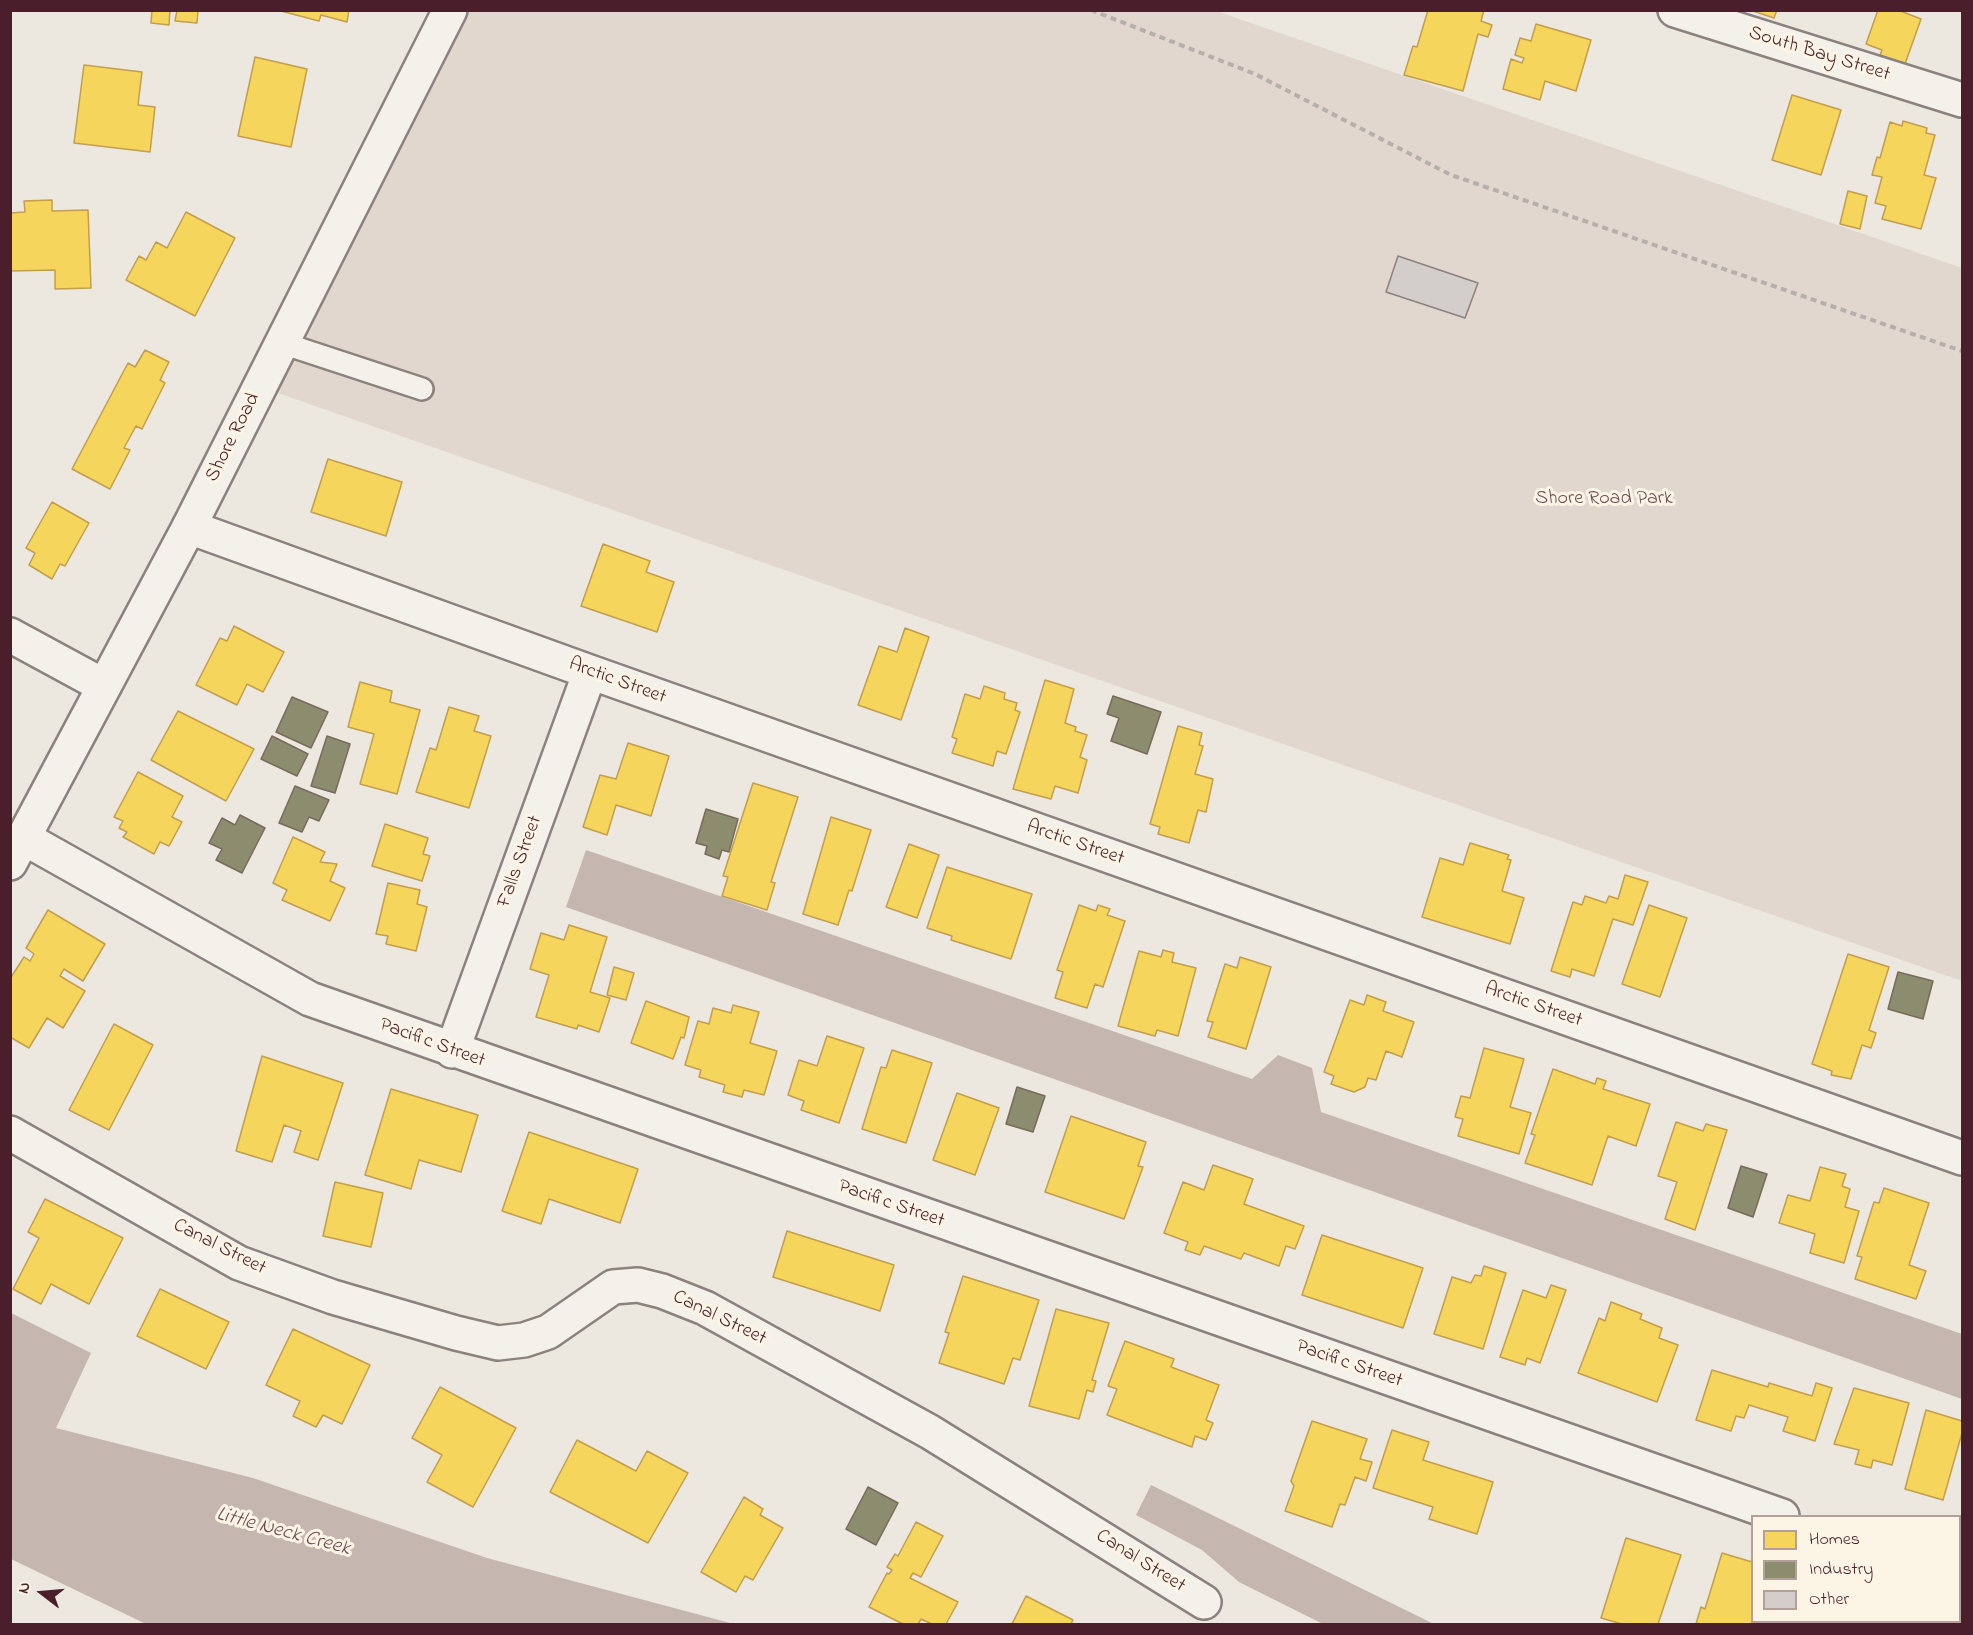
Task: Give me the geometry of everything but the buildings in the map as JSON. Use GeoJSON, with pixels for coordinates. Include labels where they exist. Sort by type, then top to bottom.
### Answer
{"type":"FeatureCollection","features":[{"type":"Feature","properties":{"kind":"street","name":"Shore Road"},"geometry":{"type":"LineString","coordinates":[[17,851],[189,527],[450,10]]}},
{"type":"Feature","properties":{"kind":"street","name":"South Bay Street"},"geometry":{"type":"LineString","coordinates":[[1675,10],[1962,100]]}},
{"type":"Feature","properties":{"kind":"street","name":"Arctic Street"},"geometry":{"type":"LineString","coordinates":[[189,527],[590,672],[1962,1158]]}},
{"type":"Feature","properties":{"kind":"street"},"geometry":{"type":"LineString","coordinates":[[10,635],[104,686]]}},
{"type":"Feature","properties":{"kind":"street","name":"Falls Street"},"geometry":{"type":"LineString","coordinates":[[452,1051],[590,672]]}},
{"type":"Feature","properties":{"kind":"street","name":"Pacific Street"},"geometry":{"type":"LineString","coordinates":[[17,851],[310,999],[452,1051],[1779,1515]]}},
{"type":"Feature","properties":{"kind":"street","name":"Canal Street"},"geometry":{"type":"LineString","coordinates":[[10,1133],[239,1263],[333,1297],[456,1333],[498,1343],[524,1340],[548,1332],[614,1287],[638,1285],[662,1291],[705,1308],[930,1432],[1204,1602]]}},
{"type":"Feature","properties":{"kind":"lane"},"geometry":{"type":"LineString","coordinates":[[282,343],[422,388]]}},
{"type":"Feature","properties":{"kind":"path"},"geometry":{"type":"LineString","coordinates":[[1091,10],[1255,74],[1450,175],[1962,351]]}},
{"type":"Feature","properties":{"kind":"green space","name":"Shore Road Park"},"geometry":{"type":"Polygon","coordinates":[[[470,11],[1216,11],[1962,268],[1962,981],[275,392],[470,11]]]}},
{"type":"Feature","properties":{"kind":"water"},"geometry":{"type":"Polygon","coordinates":[[[586,850],[1252,1079],[1278,1055],[1312,1068],[1321,1112],[1962,1334],[1962,1399],[566,907],[586,850]]]}},
{"type":"Feature","properties":{"kind":"water","name":"Little Neck Creek"},"geometry":{"type":"Polygon","coordinates":[[[11,1313],[91,1353],[56,1428],[253,1478],[487,1558],[734,1624],[146,1624],[11,1559],[11,1313]]]}},
{"type":"Feature","properties":{"kind":"water"},"geometry":{"type":"Polygon","coordinates":[[[1151,1485],[1434,1624],[1323,1624],[1239,1582],[1202,1550],[1136,1515],[1151,1485]]]}}]}
